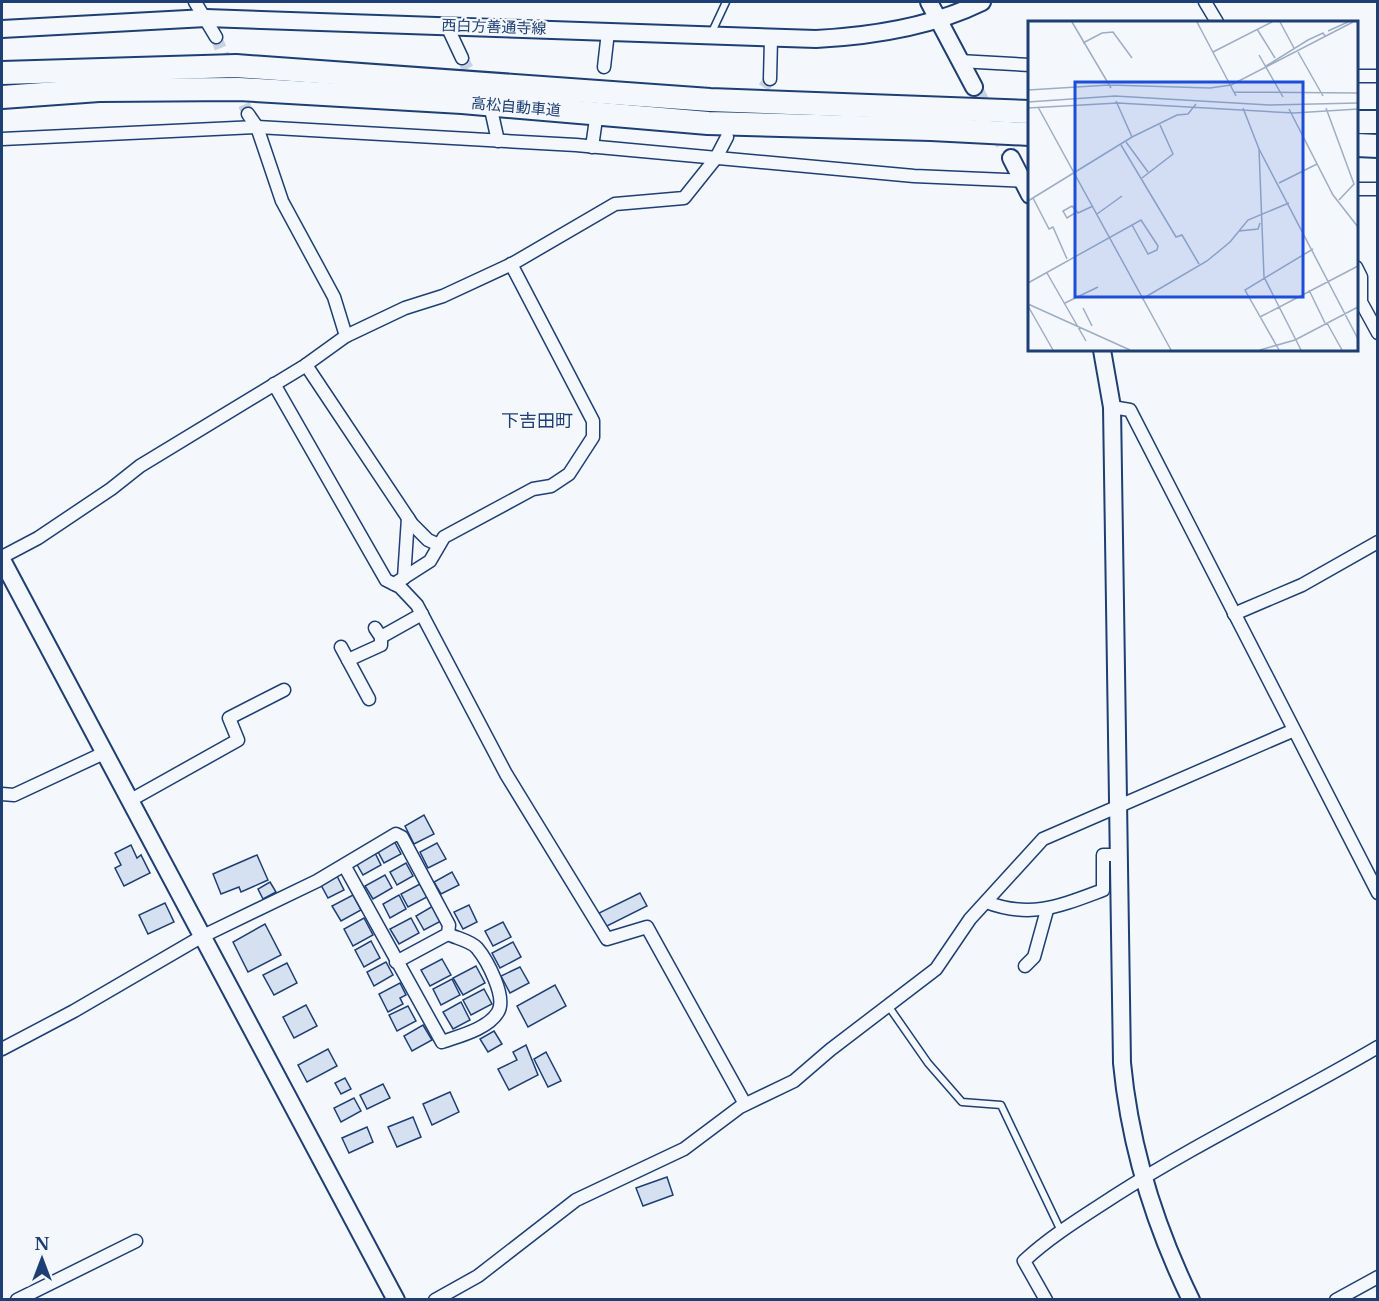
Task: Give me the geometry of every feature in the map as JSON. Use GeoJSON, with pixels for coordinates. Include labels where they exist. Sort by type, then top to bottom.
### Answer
{"type":"FeatureCollection","features":[{"type":"Feature","properties":{"kind":"highway","name":"高松自動車道"},"geometry":{"type":"LineString","coordinates":[[2,73],[236,66],[710,100],[1028,112]]}},
{"type":"Feature","properties":{"kind":"highway","name":"高松自動車道"},"geometry":{"type":"LineString","coordinates":[[2,97],[99,90],[239,89],[462,102],[708,123],[1028,134]]}},
{"type":"Feature","properties":{"kind":"highway"},"geometry":{"type":"LineString","coordinates":[[1358,122],[1377,122]]}},
{"type":"Feature","properties":{"kind":"highway"},"geometry":{"type":"LineString","coordinates":[[1358,145],[1377,146]]}},
{"type":"Feature","properties":{"kind":"street"},"geometry":{"type":"LineString","coordinates":[[195,2],[216,37]]}},
{"type":"Feature","properties":{"kind":"street"},"geometry":{"type":"LineString","coordinates":[[929,2],[974,87]]}},
{"type":"Feature","properties":{"kind":"street","name":"西白方善通寺線"},"geometry":{"type":"LineString","coordinates":[[2,29],[206,18],[771,39],[851,37],[939,20],[981,2]]}},
{"type":"Feature","properties":{"kind":"street"},"geometry":{"type":"LineString","coordinates":[[1205,2],[1216,21]]}},
{"type":"Feature","properties":{"kind":"street"},"geometry":{"type":"LineString","coordinates":[[447,26],[462,58]]}},
{"type":"Feature","properties":{"kind":"street"},"geometry":{"type":"LineString","coordinates":[[604,67],[608,32]]}},
{"type":"Feature","properties":{"kind":"street"},"geometry":{"type":"LineString","coordinates":[[770,79],[771,39]]}},
{"type":"Feature","properties":{"kind":"street"},"geometry":{"type":"LineString","coordinates":[[959,61],[1028,65]]}},
{"type":"Feature","properties":{"kind":"street"},"geometry":{"type":"LineString","coordinates":[[1358,76],[1377,76]]}},
{"type":"Feature","properties":{"kind":"street"},"geometry":{"type":"LineString","coordinates":[[248,114],[257,127],[282,201],[334,297],[346,336]]}},
{"type":"Feature","properties":{"kind":"street"},"geometry":{"type":"LineString","coordinates":[[492,114],[498,141]]}},
{"type":"Feature","properties":{"kind":"street"},"geometry":{"type":"LineString","coordinates":[[592,147],[596,119]]}},
{"type":"Feature","properties":{"kind":"street"},"geometry":{"type":"LineString","coordinates":[[2,140],[257,127],[592,147],[1027,185]]}},
{"type":"Feature","properties":{"kind":"street"},"geometry":{"type":"LineString","coordinates":[[396,1299],[201,937],[2,558],[21,549],[111,489],[140,466],[306,365],[346,336],[405,308],[443,296],[511,264],[615,204],[684,198],[716,158],[727,137]]}},
{"type":"Feature","properties":{"kind":"street"},"geometry":{"type":"LineString","coordinates":[[1011,158],[1027,185]]}},
{"type":"Feature","properties":{"kind":"street"},"geometry":{"type":"LineString","coordinates":[[1358,189],[1377,189]]}},
{"type":"Feature","properties":{"kind":"street"},"geometry":{"type":"LineString","coordinates":[[274,384],[322,464],[386,580],[399,581],[430,561],[444,537],[533,489],[559,482],[576,466],[593,437],[593,421],[511,264]]}},
{"type":"Feature","properties":{"kind":"street"},"geometry":{"type":"LineString","coordinates":[[1358,271],[1361,277],[1361,302],[1377,333]]}},
{"type":"Feature","properties":{"kind":"street"},"geometry":{"type":"LineString","coordinates":[[1102,351],[1112,407],[1122,1064],[1130,1123],[1143,1179],[1165,1245],[1191,1299]]}},
{"type":"Feature","properties":{"kind":"street"},"geometry":{"type":"LineString","coordinates":[[306,365],[337,407],[408,518],[428,540],[439,545]]}},
{"type":"Feature","properties":{"kind":"street"},"geometry":{"type":"LineString","coordinates":[[1112,407],[1130,410],[1292,731],[1377,893]]}},
{"type":"Feature","properties":{"kind":"street"},"geometry":{"type":"LineString","coordinates":[[408,518],[399,581],[422,614],[506,774],[607,939],[647,927],[745,1104]]}},
{"type":"Feature","properties":{"kind":"street"},"geometry":{"type":"LineString","coordinates":[[1234,614],[1302,585],[1377,542]]}},
{"type":"Feature","properties":{"kind":"street"},"geometry":{"type":"LineString","coordinates":[[348,660],[381,645],[378,632],[422,614]]}},
{"type":"Feature","properties":{"kind":"street"},"geometry":{"type":"LineString","coordinates":[[341,647],[369,699]]}},
{"type":"Feature","properties":{"kind":"street"},"geometry":{"type":"LineString","coordinates":[[129,801],[238,740],[229,718],[284,690]]}},
{"type":"Feature","properties":{"kind":"street"},"geometry":{"type":"LineString","coordinates":[[435,1299],[478,1276],[576,1200],[684,1149],[745,1104],[794,1081],[830,1050],[936,969],[986,902],[1042,839],[1292,731]]}},
{"type":"Feature","properties":{"kind":"street"},"geometry":{"type":"LineString","coordinates":[[2,794],[14,795],[104,753]]}},
{"type":"Feature","properties":{"kind":"street"},"geometry":{"type":"LineString","coordinates":[[2,1049],[74,1011],[201,937],[344,865],[384,839],[396,834],[402,837],[449,925],[448,934]]}},
{"type":"Feature","properties":{"kind":"street"},"geometry":{"type":"LineString","coordinates":[[986,902],[1024,910],[1047,910],[1103,890],[1103,855],[1118,855]]}},
{"type":"Feature","properties":{"kind":"street"},"geometry":{"type":"LineString","coordinates":[[344,865],[441,1042],[477,1029],[499,1011],[501,993],[476,947],[448,934]]}},
{"type":"Feature","properties":{"kind":"street"},"geometry":{"type":"LineString","coordinates":[[1025,966],[1034,957],[1047,910]]}},
{"type":"Feature","properties":{"kind":"street"},"geometry":{"type":"LineString","coordinates":[[396,962],[448,934]]}},
{"type":"Feature","properties":{"kind":"street"},"geometry":{"type":"LineString","coordinates":[[1046,1299],[1024,1261],[1060,1231],[1170,1161],[1307,1089],[1377,1047]]}},
{"type":"Feature","properties":{"kind":"street"},"geometry":{"type":"LineString","coordinates":[[16,1299],[136,1241]]}},
{"type":"Feature","properties":{"kind":"street"},"geometry":{"type":"LineString","coordinates":[[1336,1299],[1377,1277]]}},
{"type":"Feature","properties":{"kind":"lane"},"geometry":{"type":"LineString","coordinates":[[710,36],[726,2]]}},
{"type":"Feature","properties":{"kind":"lane"},"geometry":{"type":"LineString","coordinates":[[889,1007],[928,1063],[962,1102],[1001,1105],[1060,1231]]}},
{"type":"Feature","properties":{"kind":"building"},"geometry":{"type":"Polygon","coordinates":[[[424,815],[434,834],[414,844],[405,826],[424,815]]]}},
{"type":"Feature","properties":{"kind":"building"},"geometry":{"type":"Polygon","coordinates":[[[393,839],[401,854],[384,863],[376,848],[393,839]]]}},
{"type":"Feature","properties":{"kind":"building"},"geometry":{"type":"Polygon","coordinates":[[[437,843],[446,859],[428,868],[420,852],[437,843]]]}},
{"type":"Feature","properties":{"kind":"building"},"geometry":{"type":"Polygon","coordinates":[[[131,845],[137,858],[141,855],[150,873],[124,886],[115,868],[121,865],[115,853],[131,845]]]}},
{"type":"Feature","properties":{"kind":"building"},"geometry":{"type":"Polygon","coordinates":[[[374,851],[381,865],[363,875],[355,861],[374,851]]]}},
{"type":"Feature","properties":{"kind":"building"},"geometry":{"type":"Polygon","coordinates":[[[257,855],[268,880],[241,892],[239,887],[221,894],[213,874],[257,855]]]}},
{"type":"Feature","properties":{"kind":"building"},"geometry":{"type":"Polygon","coordinates":[[[406,863],[413,876],[397,885],[390,872],[406,863]]]}},
{"type":"Feature","properties":{"kind":"building"},"geometry":{"type":"Polygon","coordinates":[[[452,872],[459,885],[441,894],[434,882],[452,872]]]}},
{"type":"Feature","properties":{"kind":"building"},"geometry":{"type":"Polygon","coordinates":[[[385,875],[392,888],[373,899],[365,886],[385,875]]]}},
{"type":"Feature","properties":{"kind":"building"},"geometry":{"type":"Polygon","coordinates":[[[337,876],[344,890],[328,898],[321,885],[337,876]]]}},
{"type":"Feature","properties":{"kind":"building"},"geometry":{"type":"Polygon","coordinates":[[[270,882],[276,892],[263,899],[258,889],[270,882]]]}},
{"type":"Feature","properties":{"kind":"building"},"geometry":{"type":"Polygon","coordinates":[[[420,884],[427,897],[408,907],[401,894],[420,884]]]}},
{"type":"Feature","properties":{"kind":"building"},"geometry":{"type":"Polygon","coordinates":[[[640,893],[647,906],[605,927],[599,913],[640,893]]]}},
{"type":"Feature","properties":{"kind":"building"},"geometry":{"type":"Polygon","coordinates":[[[353,895],[361,910],[341,921],[332,906],[353,895]]]}},
{"type":"Feature","properties":{"kind":"building"},"geometry":{"type":"Polygon","coordinates":[[[399,895],[406,909],[390,918],[383,904],[399,895]]]}},
{"type":"Feature","properties":{"kind":"building"},"geometry":{"type":"Polygon","coordinates":[[[165,903],[174,922],[148,934],[139,915],[165,903]]]}},
{"type":"Feature","properties":{"kind":"building"},"geometry":{"type":"Polygon","coordinates":[[[469,905],[477,922],[463,929],[454,912],[469,905]]]}},
{"type":"Feature","properties":{"kind":"building"},"geometry":{"type":"Polygon","coordinates":[[[433,906],[441,921],[424,930],[416,916],[433,906]]]}},
{"type":"Feature","properties":{"kind":"building"},"geometry":{"type":"Polygon","coordinates":[[[364,918],[373,935],[353,946],[344,929],[364,918]]]}},
{"type":"Feature","properties":{"kind":"building"},"geometry":{"type":"Polygon","coordinates":[[[411,918],[419,933],[399,944],[390,929],[411,918]]]}},
{"type":"Feature","properties":{"kind":"building"},"geometry":{"type":"Polygon","coordinates":[[[503,922],[511,937],[493,946],[485,931],[503,922]]]}},
{"type":"Feature","properties":{"kind":"building"},"geometry":{"type":"Polygon","coordinates":[[[265,924],[281,955],[248,972],[233,942],[265,924]]]}},
{"type":"Feature","properties":{"kind":"building"},"geometry":{"type":"Polygon","coordinates":[[[371,941],[380,958],[364,967],[355,950],[371,941]]]}},
{"type":"Feature","properties":{"kind":"building"},"geometry":{"type":"Polygon","coordinates":[[[513,942],[521,957],[500,968],[492,953],[513,942]]]}},
{"type":"Feature","properties":{"kind":"building"},"geometry":{"type":"Polygon","coordinates":[[[442,959],[451,975],[430,986],[421,970],[442,959]]]}},
{"type":"Feature","properties":{"kind":"building"},"geometry":{"type":"Polygon","coordinates":[[[386,962],[393,975],[374,986],[367,972],[386,962]]]}},
{"type":"Feature","properties":{"kind":"building"},"geometry":{"type":"Polygon","coordinates":[[[287,963],[297,983],[274,995],[263,975],[287,963]]]}},
{"type":"Feature","properties":{"kind":"building"},"geometry":{"type":"Polygon","coordinates":[[[476,966],[485,983],[463,995],[453,978],[476,966]]]}},
{"type":"Feature","properties":{"kind":"building"},"geometry":{"type":"Polygon","coordinates":[[[520,967],[529,983],[510,993],[501,976],[520,967]]]}},
{"type":"Feature","properties":{"kind":"building"},"geometry":{"type":"Polygon","coordinates":[[[452,979],[460,995],[441,1005],[433,989],[452,979]]]}},
{"type":"Feature","properties":{"kind":"building"},"geometry":{"type":"Polygon","coordinates":[[[400,983],[406,995],[400,998],[403,1004],[388,1012],[379,994],[400,983]]]}},
{"type":"Feature","properties":{"kind":"building"},"geometry":{"type":"Polygon","coordinates":[[[555,985],[566,1006],[528,1027],[517,1006],[555,985]]]}},
{"type":"Feature","properties":{"kind":"building"},"geometry":{"type":"Polygon","coordinates":[[[484,989],[492,1004],[471,1015],[463,1000],[484,989]]]}},
{"type":"Feature","properties":{"kind":"building"},"geometry":{"type":"Polygon","coordinates":[[[461,1002],[470,1020],[453,1029],[443,1012],[461,1002]]]}},
{"type":"Feature","properties":{"kind":"building"},"geometry":{"type":"Polygon","coordinates":[[[306,1005],[317,1026],[294,1038],[283,1017],[306,1005]]]}},
{"type":"Feature","properties":{"kind":"building"},"geometry":{"type":"Polygon","coordinates":[[[408,1006],[416,1021],[397,1031],[389,1015],[408,1006]]]}},
{"type":"Feature","properties":{"kind":"building"},"geometry":{"type":"Polygon","coordinates":[[[423,1025],[432,1040],[412,1051],[404,1036],[423,1025]]]}},
{"type":"Feature","properties":{"kind":"building"},"geometry":{"type":"Polygon","coordinates":[[[494,1031],[502,1044],[488,1052],[480,1039],[494,1031]]]}},
{"type":"Feature","properties":{"kind":"building"},"geometry":{"type":"Polygon","coordinates":[[[526,1045],[538,1075],[509,1090],[498,1069],[517,1060],[513,1052],[526,1045]]]}},
{"type":"Feature","properties":{"kind":"building"},"geometry":{"type":"Polygon","coordinates":[[[328,1049],[337,1066],[307,1082],[298,1065],[328,1049]]]}},
{"type":"Feature","properties":{"kind":"building"},"geometry":{"type":"Polygon","coordinates":[[[546,1052],[561,1081],[548,1087],[534,1059],[546,1052]]]}},
{"type":"Feature","properties":{"kind":"building"},"geometry":{"type":"Polygon","coordinates":[[[345,1078],[351,1089],[341,1094],[335,1083],[345,1078]]]}},
{"type":"Feature","properties":{"kind":"building"},"geometry":{"type":"Polygon","coordinates":[[[383,1084],[390,1098],[367,1109],[360,1095],[383,1084]]]}},
{"type":"Feature","properties":{"kind":"building"},"geometry":{"type":"Polygon","coordinates":[[[450,1092],[459,1112],[432,1125],[423,1104],[450,1092]]]}},
{"type":"Feature","properties":{"kind":"building"},"geometry":{"type":"Polygon","coordinates":[[[354,1098],[361,1111],[341,1122],[334,1108],[354,1098]]]}},
{"type":"Feature","properties":{"kind":"building"},"geometry":{"type":"Polygon","coordinates":[[[413,1117],[421,1137],[397,1147],[388,1127],[413,1117]]]}},
{"type":"Feature","properties":{"kind":"building"},"geometry":{"type":"Polygon","coordinates":[[[367,1127],[373,1142],[349,1153],[342,1138],[367,1127]]]}},
{"type":"Feature","properties":{"kind":"building"},"geometry":{"type":"Polygon","coordinates":[[[667,1177],[673,1195],[643,1206],[636,1188],[667,1177]]]}},
{"type":"Feature","properties":{"kind":"tunnel"},"geometry":{"type":"LineString","coordinates":[[216,37],[229,69]]}},
{"type":"Feature","properties":{"kind":"tunnel"},"geometry":{"type":"LineString","coordinates":[[462,58],[477,86]]}},
{"type":"Feature","properties":{"kind":"tunnel"},"geometry":{"type":"LineString","coordinates":[[753,102],[770,79]]}},
{"type":"Feature","properties":{"kind":"tunnel"},"geometry":{"type":"LineString","coordinates":[[974,87],[1011,158]]}},
{"type":"Feature","properties":{"kind":"tunnel"},"geometry":{"type":"LineString","coordinates":[[237,88],[248,114]]}},
{"type":"Feature","properties":{"kind":"district","name":"下吉田町"},"geometry":{"type":"Point","coordinates":[537,421]}}]}
